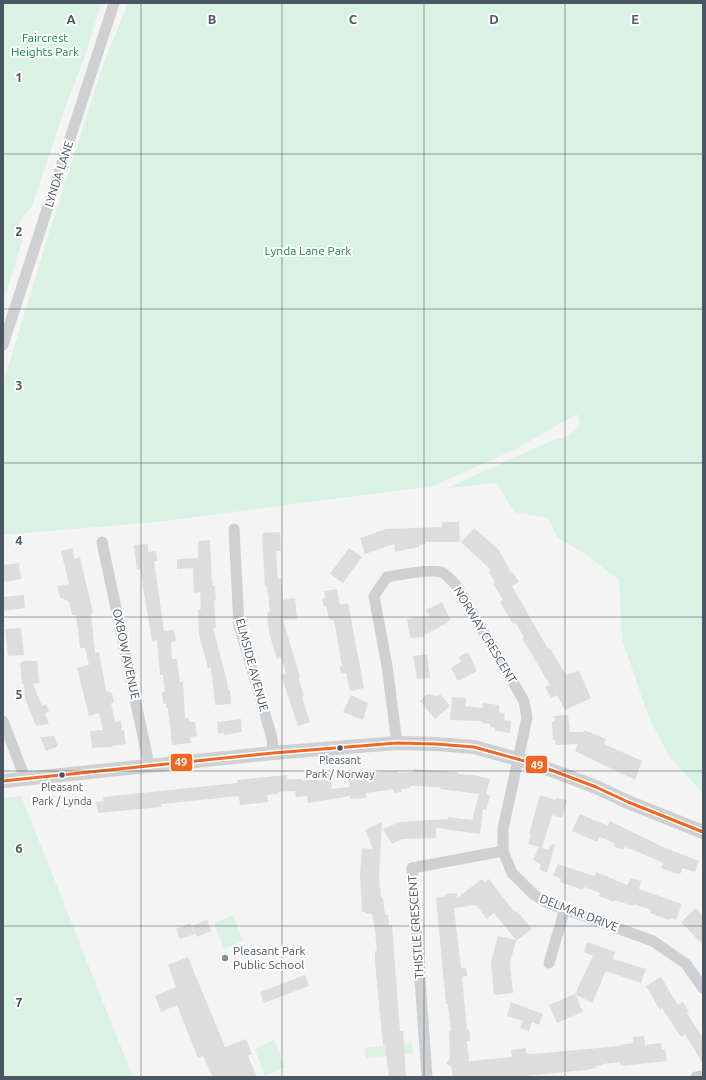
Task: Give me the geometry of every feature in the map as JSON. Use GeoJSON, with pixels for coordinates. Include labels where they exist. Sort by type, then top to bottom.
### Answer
{"type":"FeatureCollection","features":[{"type":"Feature","properties":{"kind":"street","name":"LYNDA LANE"},"geometry":{"type":"LineString","coordinates":[[3,345],[114,3]]}},
{"type":"Feature","properties":{"kind":"street","name":"ELMSIDE AVENUE"},"geometry":{"type":"LineString","coordinates":[[234,529],[239,625],[272,738],[273,752]]}},
{"type":"Feature","properties":{"kind":"street","name":"OXBOW AVENUE"},"geometry":{"type":"LineString","coordinates":[[102,542],[149,765]]}},
{"type":"Feature","properties":{"kind":"street","name":"NORWAY CRESCENT"},"geometry":{"type":"LineString","coordinates":[[397,743],[387,666],[374,596],[387,577],[411,573],[441,572],[450,578],[458,588],[524,701],[527,718],[519,760]]}},
{"type":"Feature","properties":{"kind":"street"},"geometry":{"type":"LineString","coordinates":[[3,722],[24,778]]}},
{"type":"Feature","properties":{"kind":"street"},"geometry":{"type":"LineString","coordinates":[[3,782],[24,778],[273,752],[397,743],[474,747],[535,764],[596,787],[628,802],[703,832]]}},
{"type":"Feature","properties":{"kind":"street","name":"DELMAR DRIVE"},"geometry":{"type":"LineString","coordinates":[[519,760],[503,829],[503,851],[512,873],[533,894],[565,909],[653,940],[686,964],[703,988]]}},
{"type":"Feature","properties":{"kind":"street","name":"THISTLE CRESCENT"},"geometry":{"type":"LineString","coordinates":[[427,1077],[412,868],[503,851]]}},
{"type":"Feature","properties":{"kind":"street"},"geometry":{"type":"LineString","coordinates":[[549,963],[565,909]]}},
{"type":"Feature","properties":{"kind":"street"},"geometry":{"type":"LineString","coordinates":[[696,1077],[703,1076]]}},
{"type":"Feature","properties":{"kind":"green space","name":"Faircrest Heights Park"},"geometry":{"type":"Polygon","coordinates":[[[3,3],[101,3],[86,53],[64,111],[32,206],[19,222],[24,235],[3,303],[3,3]]]}},
{"type":"Feature","properties":{"kind":"green space","name":"Lynda Lane Park"},"geometry":{"type":"Polygon","coordinates":[[[128,3],[703,3],[703,793],[670,758],[649,718],[622,639],[619,580],[585,554],[557,537],[548,518],[514,512],[497,483],[447,488],[551,441],[568,436],[580,426],[577,414],[516,449],[433,486],[157,522],[3,535],[3,384],[46,242],[104,63],[128,3]]]}},
{"type":"Feature","properties":{"kind":"green space"},"geometry":{"type":"Polygon","coordinates":[[[21,796],[133,1077],[3,1077],[3,798],[21,796]]]}},
{"type":"Feature","properties":{"kind":"green space"},"geometry":{"type":"Polygon","coordinates":[[[233,915],[243,941],[224,949],[214,923],[233,915]]]}},
{"type":"Feature","properties":{"kind":"green space"},"geometry":{"type":"Polygon","coordinates":[[[274,1040],[285,1067],[265,1076],[255,1049],[274,1040]]]}},
{"type":"Feature","properties":{"kind":"green space"},"geometry":{"type":"Polygon","coordinates":[[[412,1043],[413,1053],[366,1058],[365,1048],[412,1043]]]}},
{"type":"Feature","properties":{"kind":"building"},"geometry":{"type":"Polygon","coordinates":[[[442,522],[459,522],[460,542],[425,542],[425,544],[419,545],[419,547],[395,552],[394,544],[365,554],[360,538],[386,529],[442,527],[442,522]]]}},
{"type":"Feature","properties":{"kind":"building"},"geometry":{"type":"Polygon","coordinates":[[[474,528],[499,550],[511,573],[512,571],[519,582],[512,586],[548,649],[550,648],[566,675],[579,671],[591,698],[565,710],[557,695],[551,698],[545,687],[550,685],[522,638],[524,637],[516,623],[513,624],[500,602],[503,600],[493,584],[495,582],[489,572],[491,570],[461,542],[474,528]]]}},
{"type":"Feature","properties":{"kind":"building"},"geometry":{"type":"Polygon","coordinates":[[[280,532],[281,551],[276,551],[278,579],[282,579],[283,600],[295,598],[297,619],[283,620],[300,677],[298,677],[304,696],[302,697],[310,722],[298,726],[281,675],[286,674],[281,657],[277,659],[269,633],[267,613],[270,612],[267,586],[265,587],[262,533],[280,532]]]}},
{"type":"Feature","properties":{"kind":"building"},"geometry":{"type":"Polygon","coordinates":[[[210,540],[212,581],[213,586],[215,586],[216,600],[214,600],[216,628],[213,628],[228,690],[230,690],[231,704],[215,705],[211,667],[208,668],[199,635],[198,609],[201,609],[200,592],[194,593],[193,568],[177,569],[177,559],[198,558],[198,541],[210,540]]]}},
{"type":"Feature","properties":{"kind":"building"},"geometry":{"type":"Polygon","coordinates":[[[148,544],[148,552],[156,551],[157,561],[154,561],[164,631],[174,630],[176,642],[171,642],[172,659],[177,659],[180,682],[183,681],[185,718],[188,718],[189,722],[195,722],[197,736],[190,737],[191,743],[172,745],[168,708],[166,708],[166,703],[163,704],[162,692],[165,692],[163,675],[160,675],[157,640],[152,641],[140,569],[137,570],[135,556],[134,545],[148,544]]]}},
{"type":"Feature","properties":{"kind":"building"},"geometry":{"type":"Polygon","coordinates":[[[73,548],[74,559],[80,557],[93,613],[91,613],[95,653],[99,652],[106,691],[112,693],[114,702],[111,703],[115,722],[121,721],[126,744],[112,746],[113,747],[92,748],[90,731],[103,730],[99,713],[89,716],[77,668],[89,665],[85,648],[80,648],[76,615],[72,615],[69,602],[60,597],[57,586],[69,584],[61,551],[73,548]]]}},
{"type":"Feature","properties":{"kind":"building"},"geometry":{"type":"Polygon","coordinates":[[[349,548],[362,557],[343,583],[330,574],[349,548]]]}},
{"type":"Feature","properties":{"kind":"building"},"geometry":{"type":"Polygon","coordinates":[[[19,563],[21,579],[3,582],[3,565],[19,563]]]}},
{"type":"Feature","properties":{"kind":"building"},"geometry":{"type":"Polygon","coordinates":[[[337,589],[340,605],[348,603],[364,688],[350,691],[346,673],[341,674],[340,666],[342,666],[334,620],[329,620],[326,606],[324,607],[322,599],[325,598],[324,591],[337,589]]]}},
{"type":"Feature","properties":{"kind":"building"},"geometry":{"type":"Polygon","coordinates":[[[24,595],[25,608],[3,611],[3,597],[24,595]]]}},
{"type":"Feature","properties":{"kind":"building"},"geometry":{"type":"Polygon","coordinates":[[[442,602],[450,619],[448,621],[449,622],[424,635],[425,637],[410,638],[407,619],[429,616],[426,610],[442,602]]]}},
{"type":"Feature","properties":{"kind":"building"},"geometry":{"type":"Polygon","coordinates":[[[21,628],[24,655],[8,656],[5,629],[21,628]]]}},
{"type":"Feature","properties":{"kind":"building"},"geometry":{"type":"Polygon","coordinates":[[[468,652],[477,671],[458,681],[451,668],[461,661],[459,657],[468,652]]]}},
{"type":"Feature","properties":{"kind":"building"},"geometry":{"type":"Polygon","coordinates":[[[427,654],[430,678],[417,679],[413,656],[427,654]]]}},
{"type":"Feature","properties":{"kind":"building"},"geometry":{"type":"Polygon","coordinates":[[[24,661],[37,661],[39,683],[33,684],[42,706],[46,704],[49,711],[45,714],[49,724],[36,726],[25,699],[20,663],[24,661]]]}},
{"type":"Feature","properties":{"kind":"building"},"geometry":{"type":"Polygon","coordinates":[[[427,694],[438,696],[440,694],[450,706],[435,719],[420,701],[427,694]]]}},
{"type":"Feature","properties":{"kind":"building"},"geometry":{"type":"Polygon","coordinates":[[[351,695],[368,703],[363,720],[343,712],[351,695]]]}},
{"type":"Feature","properties":{"kind":"building"},"geometry":{"type":"Polygon","coordinates":[[[452,697],[466,698],[465,706],[482,708],[483,703],[499,705],[499,712],[505,713],[504,720],[511,721],[510,733],[495,731],[495,728],[490,727],[490,724],[482,723],[482,721],[450,720],[452,697]]]}},
{"type":"Feature","properties":{"kind":"building"},"geometry":{"type":"Polygon","coordinates":[[[568,715],[570,732],[583,732],[584,730],[606,739],[604,744],[642,761],[635,780],[575,751],[578,744],[556,745],[555,740],[553,740],[552,722],[555,722],[554,716],[568,715]]]}},
{"type":"Feature","properties":{"kind":"building"},"geometry":{"type":"Polygon","coordinates":[[[241,719],[242,732],[224,735],[224,733],[218,734],[217,722],[241,719]]]}},
{"type":"Feature","properties":{"kind":"building"},"geometry":{"type":"Polygon","coordinates":[[[54,736],[58,746],[46,751],[40,737],[54,736]]]}},
{"type":"Feature","properties":{"kind":"building"},"geometry":{"type":"Polygon","coordinates":[[[413,769],[458,772],[458,774],[473,775],[490,779],[486,794],[490,796],[486,810],[483,809],[480,834],[436,828],[436,838],[402,839],[392,844],[383,829],[399,822],[448,819],[448,817],[472,820],[479,794],[440,789],[441,787],[410,786],[410,788],[401,789],[402,792],[394,793],[394,789],[366,793],[366,798],[350,799],[350,796],[308,803],[307,796],[296,797],[295,791],[278,792],[278,794],[267,795],[268,802],[240,805],[239,796],[161,804],[161,807],[98,813],[96,802],[104,801],[103,797],[237,783],[237,780],[287,775],[287,779],[302,779],[302,781],[318,779],[318,775],[330,774],[332,789],[349,787],[348,772],[364,770],[364,773],[398,771],[398,773],[413,772],[413,769]]]}},
{"type":"Feature","properties":{"kind":"building"},"geometry":{"type":"Polygon","coordinates":[[[540,795],[556,800],[556,798],[567,800],[562,818],[552,815],[542,848],[548,850],[551,844],[555,845],[547,873],[539,869],[541,864],[533,860],[539,847],[528,844],[531,835],[529,834],[540,795]]]}},
{"type":"Feature","properties":{"kind":"building"},"geometry":{"type":"Polygon","coordinates":[[[580,814],[608,826],[610,821],[665,848],[699,861],[695,872],[683,868],[680,874],[678,874],[661,868],[663,863],[631,849],[624,847],[623,850],[613,846],[615,843],[600,837],[597,842],[572,831],[580,814]]]}},
{"type":"Feature","properties":{"kind":"building"},"geometry":{"type":"Polygon","coordinates":[[[382,822],[379,876],[381,898],[383,898],[385,915],[388,915],[389,925],[392,925],[400,1031],[403,1031],[406,1077],[389,1077],[385,1045],[383,1045],[375,962],[375,951],[377,951],[375,931],[372,914],[365,914],[365,912],[362,912],[360,875],[362,848],[373,849],[365,830],[382,822]]]}},
{"type":"Feature","properties":{"kind":"building"},"geometry":{"type":"Polygon","coordinates":[[[558,864],[594,876],[596,872],[627,885],[631,878],[641,881],[639,889],[682,904],[676,920],[670,918],[669,920],[650,913],[651,910],[634,904],[633,906],[615,900],[614,902],[599,896],[600,893],[584,887],[583,890],[560,882],[561,879],[553,875],[558,864]]]}},
{"type":"Feature","properties":{"kind":"building"},"geometry":{"type":"Polygon","coordinates":[[[482,879],[485,882],[489,879],[512,909],[516,912],[517,911],[532,929],[516,941],[510,963],[513,993],[494,995],[491,962],[498,936],[516,940],[494,913],[487,919],[476,905],[454,908],[461,968],[466,968],[467,976],[462,977],[467,1029],[469,1029],[470,1041],[467,1041],[469,1061],[512,1057],[511,1050],[526,1048],[526,1053],[532,1054],[620,1046],[619,1045],[634,1043],[633,1037],[644,1036],[645,1045],[661,1043],[662,1050],[665,1049],[667,1061],[621,1066],[620,1062],[603,1064],[596,1066],[596,1068],[586,1070],[514,1077],[453,1077],[451,1067],[446,1063],[450,1059],[449,1031],[451,1031],[448,1004],[446,1004],[436,898],[445,897],[445,894],[457,893],[457,898],[482,879]]]}},
{"type":"Feature","properties":{"kind":"building"},"geometry":{"type":"Polygon","coordinates":[[[696,908],[703,916],[703,945],[681,922],[696,908]]]}},
{"type":"Feature","properties":{"kind":"building"},"geometry":{"type":"Polygon","coordinates":[[[207,920],[211,931],[197,937],[192,926],[207,920]]]}},
{"type":"Feature","properties":{"kind":"building"},"geometry":{"type":"Polygon","coordinates":[[[190,923],[195,934],[180,939],[176,929],[190,923]]]}},
{"type":"Feature","properties":{"kind":"building"},"geometry":{"type":"Polygon","coordinates":[[[587,942],[615,952],[613,959],[646,969],[641,983],[606,971],[592,1003],[575,994],[593,956],[584,952],[587,942]]]}},
{"type":"Feature","properties":{"kind":"building"},"geometry":{"type":"Polygon","coordinates":[[[188,957],[225,1047],[246,1039],[252,1054],[248,1056],[257,1077],[213,1077],[203,1056],[198,1058],[177,1005],[161,1012],[155,996],[176,987],[168,965],[188,957]]]}},
{"type":"Feature","properties":{"kind":"building"},"geometry":{"type":"Polygon","coordinates":[[[305,975],[309,986],[264,1003],[260,992],[305,975]]]}},
{"type":"Feature","properties":{"kind":"building"},"geometry":{"type":"Polygon","coordinates":[[[661,977],[678,1005],[683,1002],[689,1012],[687,1013],[703,1038],[703,1064],[685,1034],[681,1037],[662,1008],[660,1010],[646,986],[661,977]]]}},
{"type":"Feature","properties":{"kind":"building"},"geometry":{"type":"Polygon","coordinates":[[[575,994],[583,1012],[557,1023],[549,1005],[575,994]]]}},
{"type":"Feature","properties":{"kind":"building"},"geometry":{"type":"Polygon","coordinates":[[[511,1002],[543,1014],[539,1025],[532,1022],[529,1031],[520,1028],[523,1021],[507,1016],[511,1002]]]}},
{"type":"Feature","properties":{"kind":"transit line","name":"49"},"geometry":{"type":"LineString","coordinates":[[3,781],[273,753],[397,743],[436,744],[474,747],[535,764],[596,787],[628,802],[703,832]]}},
{"type":"Feature","properties":{"kind":"place","name":"Pleasant Park / Norway"},"geometry":{"type":"Point","coordinates":[340,748]}},
{"type":"Feature","properties":{"kind":"place","name":"Pleasant Park / Lynda"},"geometry":{"type":"Point","coordinates":[62,775]}},
{"type":"Feature","properties":{"kind":"place","name":"Pleasant Park Public School"},"geometry":{"type":"Point","coordinates":[225,958]}}]}
